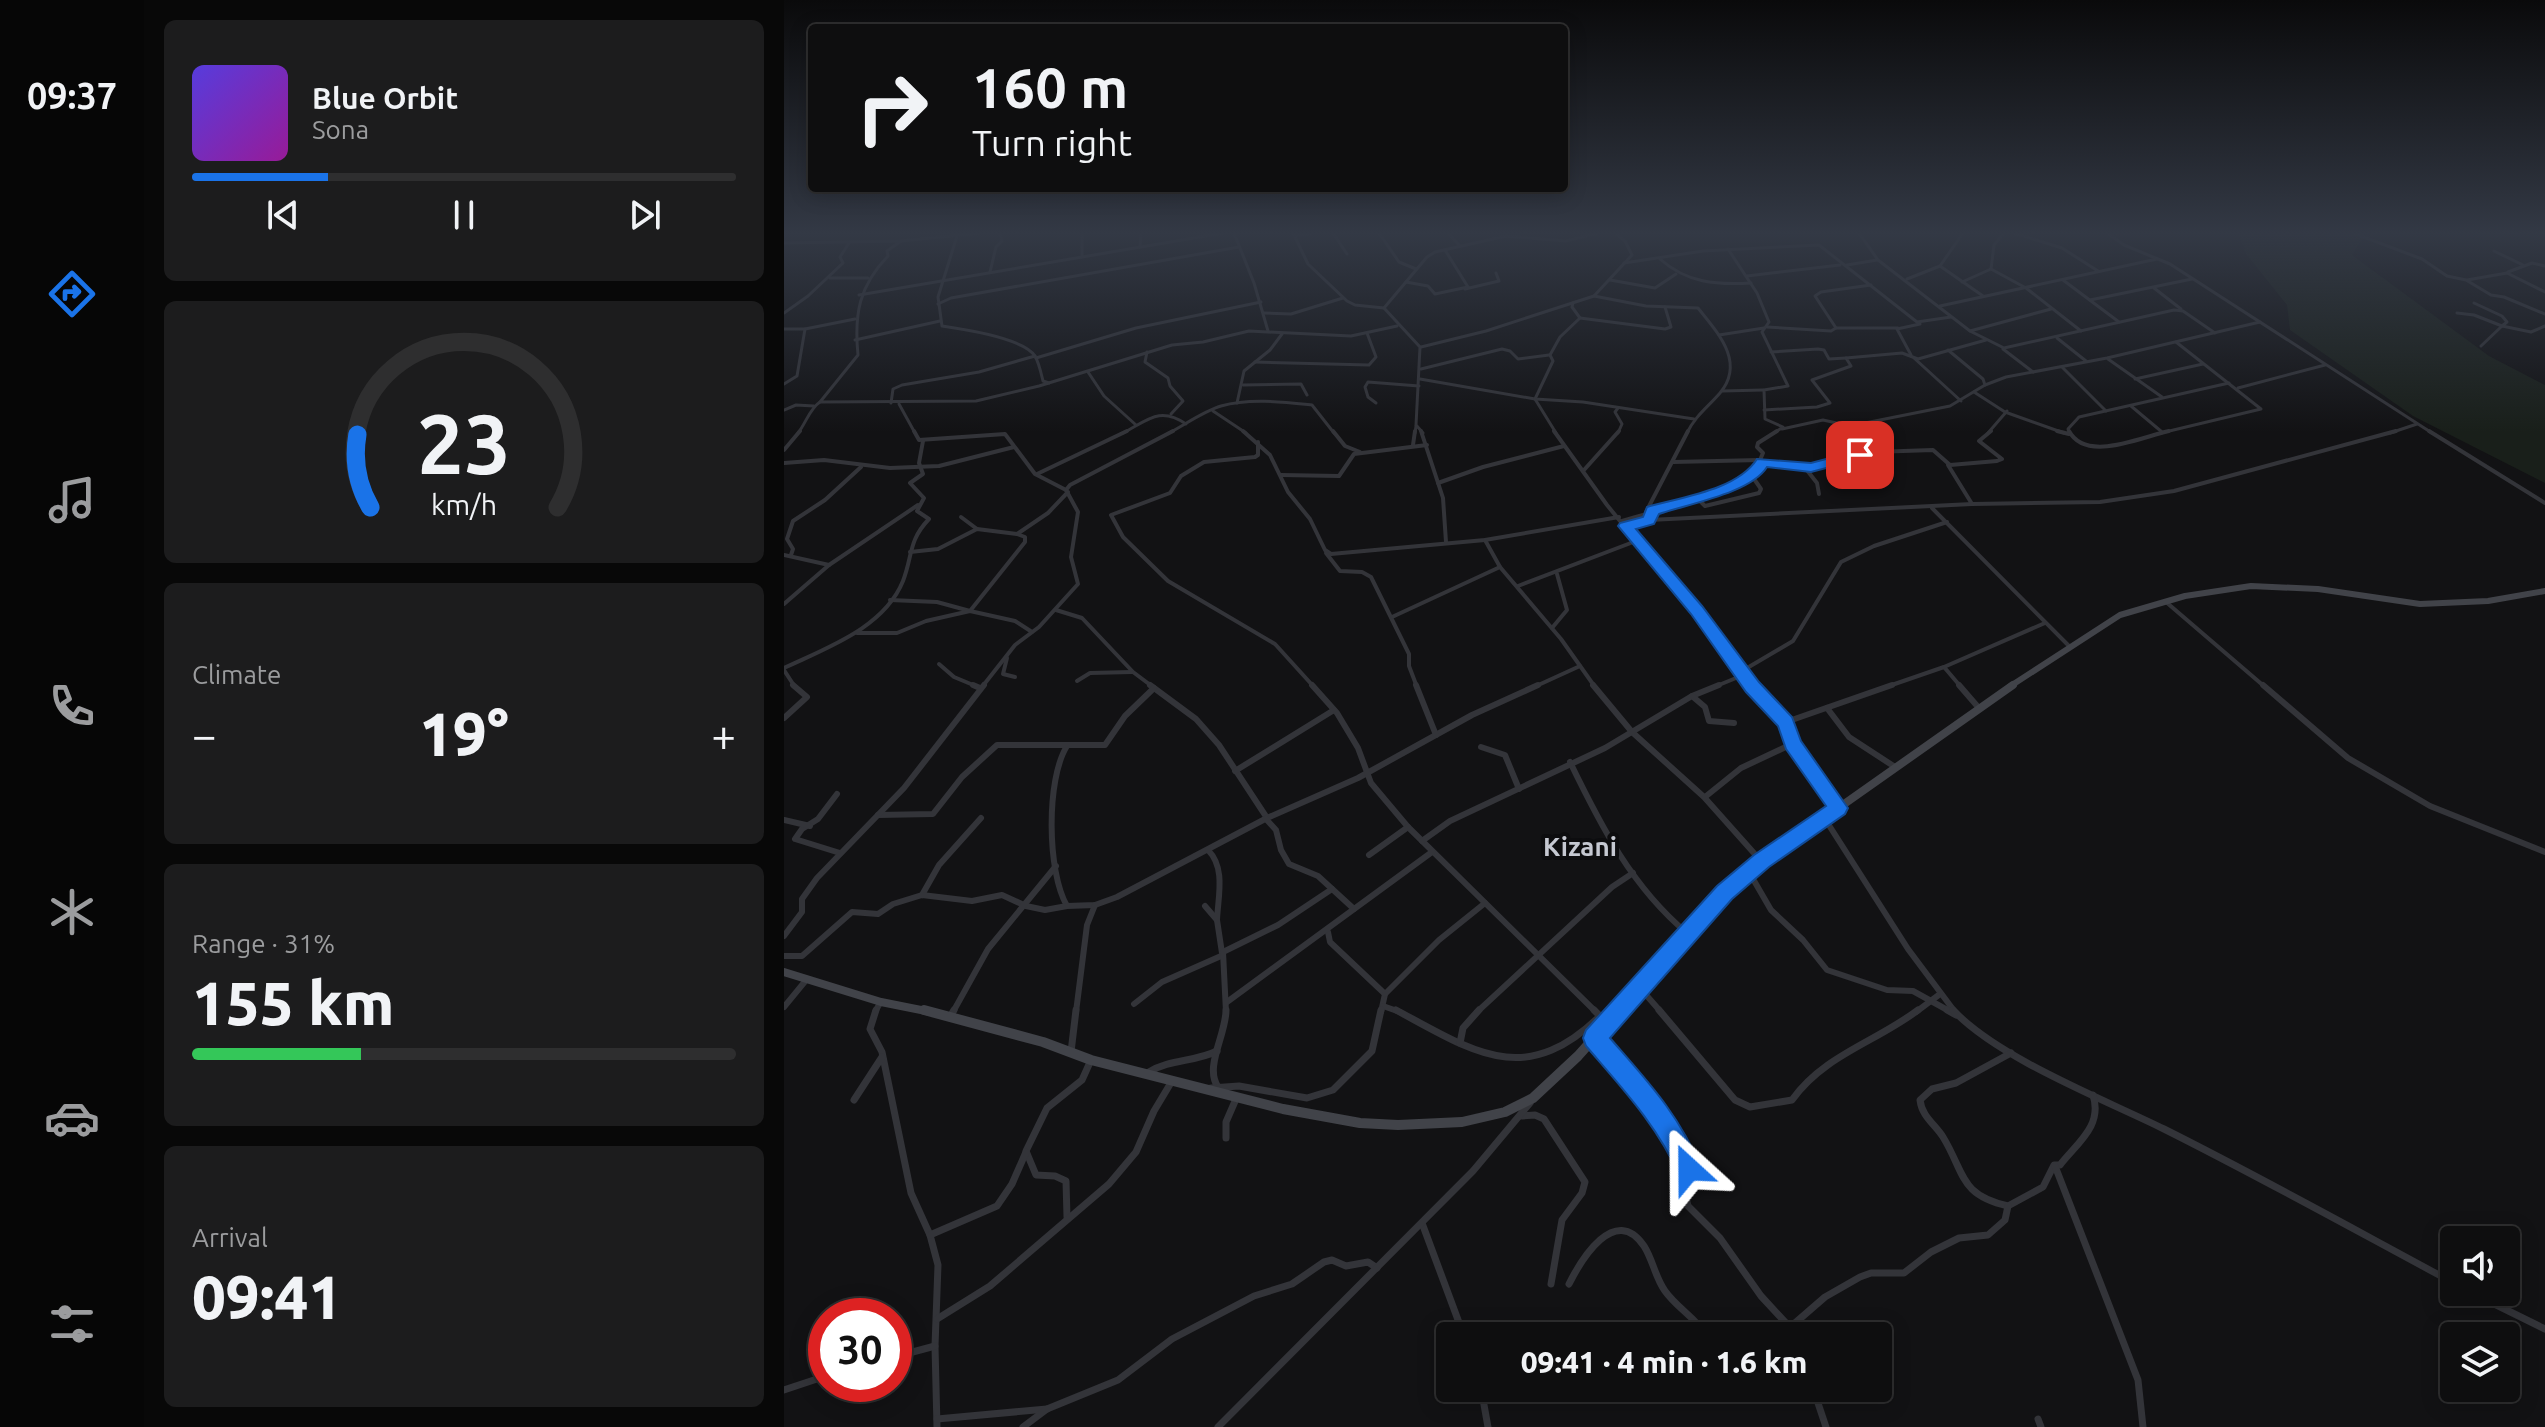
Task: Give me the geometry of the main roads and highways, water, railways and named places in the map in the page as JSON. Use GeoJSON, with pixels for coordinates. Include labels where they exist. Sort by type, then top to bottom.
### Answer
{"type":"FeatureCollection","features":[{"type":"Feature","properties":{"kind":"main road"},"geometry":{"type":"LineString","coordinates":[[784,972],[881,1002],[1043,1042],[1091,1060],[1236,1098],[1344,1120],[1398,1125],[1462,1122],[1505,1112],[1533,1098],[1553,1082],[1687,933],[1761,861],[1978,707],[2120,615],[2165,601],[2227,589],[2269,586],[2318,589],[2420,604],[2500,600],[2545,591]]}},
{"type":"Feature","properties":{"kind":"district","name":"Kizani"},"geometry":{"type":"Point","coordinates":[1580,847]}}]}
